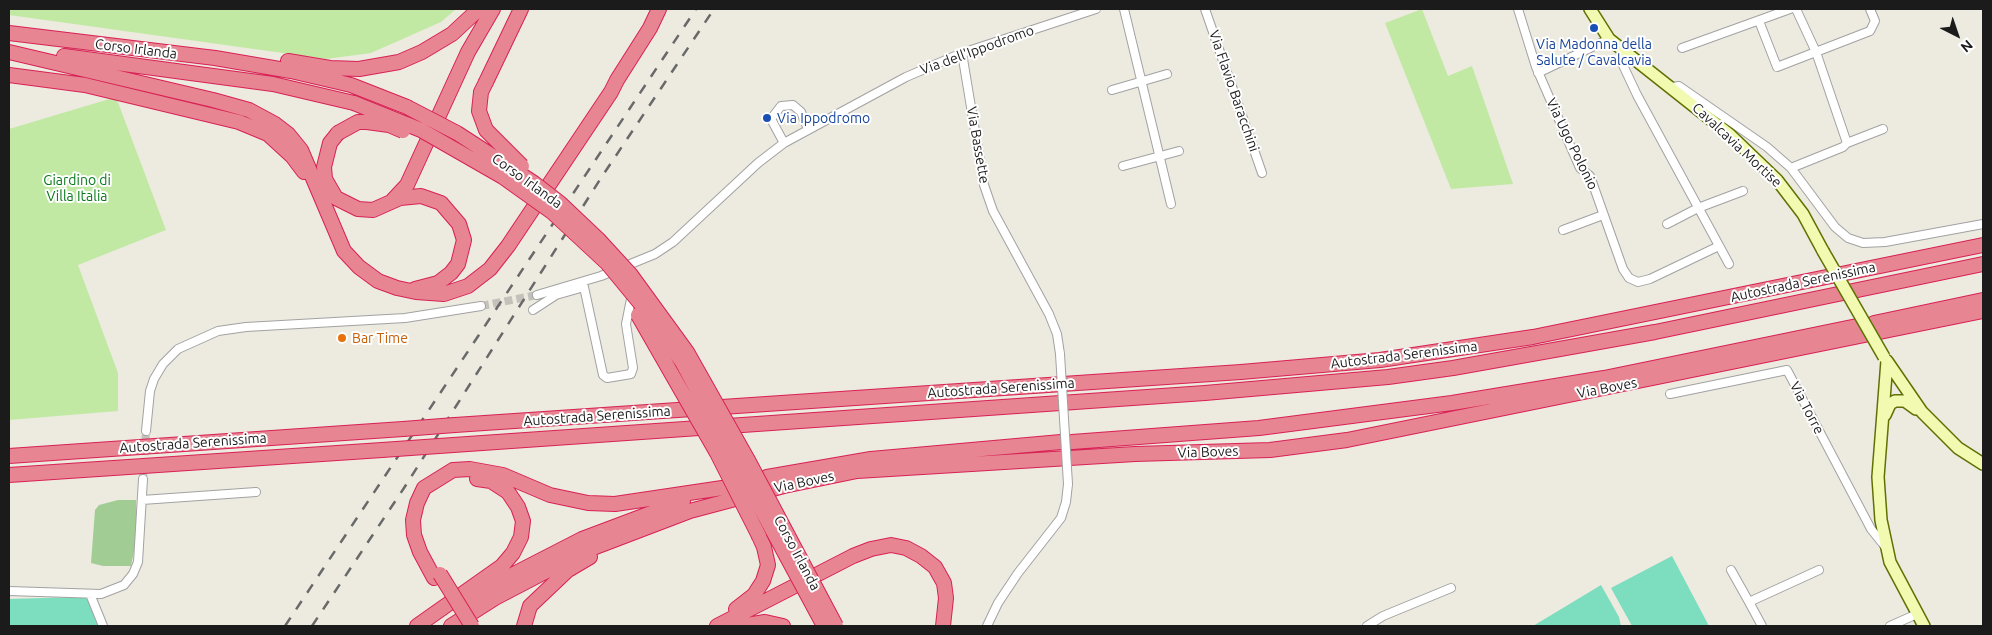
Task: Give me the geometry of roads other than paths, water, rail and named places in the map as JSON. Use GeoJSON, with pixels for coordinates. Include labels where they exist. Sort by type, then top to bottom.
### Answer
{"type":"FeatureCollection","features":[{"type":"Feature","properties":{"kind":"highway"},"geometry":{"type":"LineString","coordinates":[[215,58],[268,58],[330,68],[358,69],[399,62],[422,52],[452,34],[478,9]]}},
{"type":"Feature","properties":{"kind":"highway"},"geometry":{"type":"LineString","coordinates":[[393,200],[406,185],[468,52],[493,9]]}},
{"type":"Feature","properties":{"kind":"highway"},"geometry":{"type":"LineString","coordinates":[[521,9],[481,92],[480,111],[486,130],[560,203]]}},
{"type":"Feature","properties":{"kind":"highway"},"geometry":{"type":"LineString","coordinates":[[9,51],[22,57],[91,70],[250,110],[288,134],[301,150],[344,251],[359,267],[378,281],[408,290],[444,294],[468,286],[490,269],[529,216],[611,92],[658,12]]}},
{"type":"Feature","properties":{"kind":"highway"},"geometry":{"type":"LineString","coordinates":[[9,24],[71,41]]}},
{"type":"Feature","properties":{"kind":"highway","name":"Corso Irlanda"},"geometry":{"type":"LineString","coordinates":[[9,34],[215,58],[291,71],[351,85],[407,107],[457,133],[508,164],[560,203],[598,239],[630,274],[687,352],[836,626]]}},
{"type":"Feature","properties":{"kind":"highway","name":"Corso Irlanda"},"geometry":{"type":"LineString","coordinates":[[9,51],[273,84],[354,103],[421,130],[484,166],[552,212],[607,263],[640,303],[682,362],[824,626]]}},
{"type":"Feature","properties":{"kind":"highway"},"geometry":{"type":"LineString","coordinates":[[9,75],[84,85],[239,122],[268,134],[282,145],[318,192]]}},
{"type":"Feature","properties":{"kind":"highway"},"geometry":{"type":"LineString","coordinates":[[408,290],[438,283],[451,273],[458,264],[464,240],[459,224],[441,203],[421,196],[393,200],[373,210],[358,209],[336,198],[325,179],[325,156],[330,143],[338,133],[358,122],[389,125],[484,166]]}},
{"type":"Feature","properties":{"kind":"highway","name":"Autostrada Serenissima"},"geometry":{"type":"LineString","coordinates":[[9,456],[1250,371],[1380,360],[1542,335],[1983,245]]}},
{"type":"Feature","properties":{"kind":"highway"},"geometry":{"type":"LineString","coordinates":[[607,263],[616,283],[642,320],[675,378],[764,546],[768,565],[764,581],[754,595],[709,626]]}},
{"type":"Feature","properties":{"kind":"highway","name":"Autostrada Serenissima"},"geometry":{"type":"LineString","coordinates":[[9,475],[1205,393],[1388,377],[1461,367],[1655,332],[1983,264]]}},
{"type":"Feature","properties":{"kind":"highway"},"geometry":{"type":"LineString","coordinates":[[1874,323],[1983,300]]}},
{"type":"Feature","properties":{"kind":"highway","name":"Via Boves"},"geometry":{"type":"LineString","coordinates":[[451,626],[510,589],[585,551],[705,507],[784,486],[857,471],[1125,455],[1270,450],[1347,440],[1983,311]]}},
{"type":"Feature","properties":{"kind":"highway","name":"Via Boves"},"geometry":{"type":"LineString","coordinates":[[767,477],[871,459],[1259,428],[1452,404],[1604,378],[1857,326]]}},
{"type":"Feature","properties":{"kind":"highway"},"geometry":{"type":"LineString","coordinates":[[464,603],[508,577],[582,539],[657,509],[729,487],[615,504],[588,503],[550,495],[503,475],[470,469],[453,470],[424,488],[417,503],[413,520],[414,535],[420,552],[472,626]]}},
{"type":"Feature","properties":{"kind":"highway"},"geometry":{"type":"LineString","coordinates":[[417,626],[502,566],[513,554],[521,537],[523,521],[518,507],[508,492],[491,481],[466,477],[456,478],[432,493],[421,519],[421,534],[437,576],[465,626]]}},
{"type":"Feature","properties":{"kind":"highway"},"geometry":{"type":"LineString","coordinates":[[524,626],[530,606],[568,570],[588,558],[705,507]]}},
{"type":"Feature","properties":{"kind":"highway"},"geometry":{"type":"LineString","coordinates":[[717,626],[833,566],[871,549],[891,545],[906,548],[921,556],[935,567],[941,585],[946,613],[943,626]]}},
{"type":"Feature","properties":{"kind":"highway"},"geometry":{"type":"LineString","coordinates":[[726,626],[838,569],[876,554],[891,552],[906,555],[931,573],[941,585],[940,600],[932,626]]}},
{"type":"Feature","properties":{"kind":"highway"},"geometry":{"type":"LineString","coordinates":[[827,609],[840,626]]}},
{"type":"Feature","properties":{"kind":"highway"},"geometry":{"type":"LineString","coordinates":[[430,626],[450,612]]}},
{"type":"Feature","properties":{"kind":"highway"},"geometry":{"type":"LineString","coordinates":[[741,626],[765,622],[783,626]]}},
{"type":"Feature","properties":{"kind":"street","name":"Via dell'Ippodromo"},"geometry":{"type":"LineString","coordinates":[[537,295],[621,268],[655,254],[672,242],[758,163],[784,143],[906,77],[962,53],[1079,11],[1096,9]]}},
{"type":"Feature","properties":{"kind":"street"},"geometry":{"type":"LineString","coordinates":[[1124,9],[1171,204]]}},
{"type":"Feature","properties":{"kind":"street","name":"Via Flavio Baracchini"},"geometry":{"type":"LineString","coordinates":[[1205,9],[1262,173]]}},
{"type":"Feature","properties":{"kind":"street","name":"Via Ugo Polonio"},"geometry":{"type":"LineString","coordinates":[[1518,9],[1538,72],[1580,168],[1590,176],[1623,269],[1629,278],[1638,282],[1650,279],[1719,246]]}},
{"type":"Feature","properties":{"kind":"street"},"geometry":{"type":"LineString","coordinates":[[1538,72],[1607,35],[1590,9]]}},
{"type":"Feature","properties":{"kind":"street"},"geometry":{"type":"LineString","coordinates":[[1682,48],[1790,9]]}},
{"type":"Feature","properties":{"kind":"street"},"geometry":{"type":"LineString","coordinates":[[1796,9],[1816,52],[1847,143]]}},
{"type":"Feature","properties":{"kind":"street"},"geometry":{"type":"LineString","coordinates":[[1759,21],[1776,67],[1870,32],[1875,21],[1870,9]]}},
{"type":"Feature","properties":{"kind":"street","name":"Cavalcavia Mortise"},"geometry":{"type":"LineString","coordinates":[[1607,35],[1623,50],[1729,134],[1777,180],[1803,214],[1886,359],[1922,412],[1958,448],[1983,464]]}},
{"type":"Feature","properties":{"kind":"street"},"geometry":{"type":"LineString","coordinates":[[1623,50],[1622,63],[1729,264]]}},
{"type":"Feature","properties":{"kind":"street","name":"Via Bassette"},"geometry":{"type":"LineString","coordinates":[[962,53],[984,185],[992,211],[1049,314],[1057,334],[1060,354],[1068,484],[1061,518],[1018,573],[998,603],[987,626]]}},
{"type":"Feature","properties":{"kind":"street"},"geometry":{"type":"LineString","coordinates":[[1112,90],[1167,74]]}},
{"type":"Feature","properties":{"kind":"street"},"geometry":{"type":"LineString","coordinates":[[1672,87],[1679,86],[1740,127],[1791,168],[1835,227],[1848,238],[1863,243],[1913,238],[1983,224]]}},
{"type":"Feature","properties":{"kind":"street"},"geometry":{"type":"LineString","coordinates":[[784,143],[771,119],[781,106],[793,105],[801,112],[808,129]]}},
{"type":"Feature","properties":{"kind":"street"},"geometry":{"type":"LineString","coordinates":[[1791,168],[1883,129]]}},
{"type":"Feature","properties":{"kind":"street"},"geometry":{"type":"LineString","coordinates":[[1123,166],[1179,151]]}},
{"type":"Feature","properties":{"kind":"street"},"geometry":{"type":"LineString","coordinates":[[1667,224],[1698,208],[1743,190]]}},
{"type":"Feature","properties":{"kind":"street"},"geometry":{"type":"LineString","coordinates":[[1563,230],[1603,215]]}},
{"type":"Feature","properties":{"kind":"street"},"geometry":{"type":"LineString","coordinates":[[533,310],[556,295],[584,287],[603,374],[607,378],[631,374],[633,368],[626,324],[632,297],[631,284],[621,268]]}},
{"type":"Feature","properties":{"kind":"street"},"geometry":{"type":"LineString","coordinates":[[146,431],[149,407],[158,372],[178,350],[218,331],[246,327],[405,318],[481,306]]}},
{"type":"Feature","properties":{"kind":"street"},"geometry":{"type":"LineString","coordinates":[[1886,359],[1884,416],[1878,477],[1881,520],[1890,562],[1924,626]]}},
{"type":"Feature","properties":{"kind":"street","name":"Via Torre"},"geometry":{"type":"LineString","coordinates":[[1670,394],[1787,370],[1871,529],[1887,549]]}},
{"type":"Feature","properties":{"kind":"street","name":"Cavalcavia Mortise"},"geometry":{"type":"LineString","coordinates":[[1884,416],[1890,404],[1896,401],[1905,401],[1922,412]]}},
{"type":"Feature","properties":{"kind":"street"},"geometry":{"type":"LineString","coordinates":[[9,591],[90,594],[111,591],[124,585],[133,574],[138,562],[143,479]]}},
{"type":"Feature","properties":{"kind":"street"},"geometry":{"type":"LineString","coordinates":[[142,500],[256,492]]}},
{"type":"Feature","properties":{"kind":"street"},"geometry":{"type":"LineString","coordinates":[[1731,570],[1762,626]]}},
{"type":"Feature","properties":{"kind":"street"},"geometry":{"type":"LineString","coordinates":[[1750,602],[1819,570]]}},
{"type":"Feature","properties":{"kind":"street"},"geometry":{"type":"LineString","coordinates":[[1367,626],[1383,616],[1451,588]]}},
{"type":"Feature","properties":{"kind":"street"},"geometry":{"type":"LineString","coordinates":[[90,594],[103,626]]}},
{"type":"Feature","properties":{"kind":"street"},"geometry":{"type":"LineString","coordinates":[[1890,626],[1917,614]]}},
{"type":"Feature","properties":{"kind":"tunnel"},"geometry":{"type":"LineString","coordinates":[[481,306],[537,295]]}},
{"type":"Feature","properties":{"kind":"tunnel"},"geometry":{"type":"LineString","coordinates":[[143,479],[146,431]]}},
{"type":"Feature","properties":{"kind":"railway"},"geometry":{"type":"LineString","coordinates":[[285,626],[696,9]]}},
{"type":"Feature","properties":{"kind":"railway"},"geometry":{"type":"LineString","coordinates":[[312,626],[404,488],[601,178],[714,9]]}},
{"type":"Feature","properties":{"kind":"place","name":"Via Madonna della Salute / Cavalcavia"},"geometry":{"type":"Point","coordinates":[1594,28]}},
{"type":"Feature","properties":{"kind":"place","name":"Via Ippodromo"},"geometry":{"type":"Point","coordinates":[767,118]}},
{"type":"Feature","properties":{"kind":"place","name":"Bar Time"},"geometry":{"type":"Point","coordinates":[342,338]}},
{"type":"Feature","properties":{"kind":"park label","name":"Giardino di Villa Italia"},"geometry":{"type":"Point","coordinates":[77,188]}}]}
